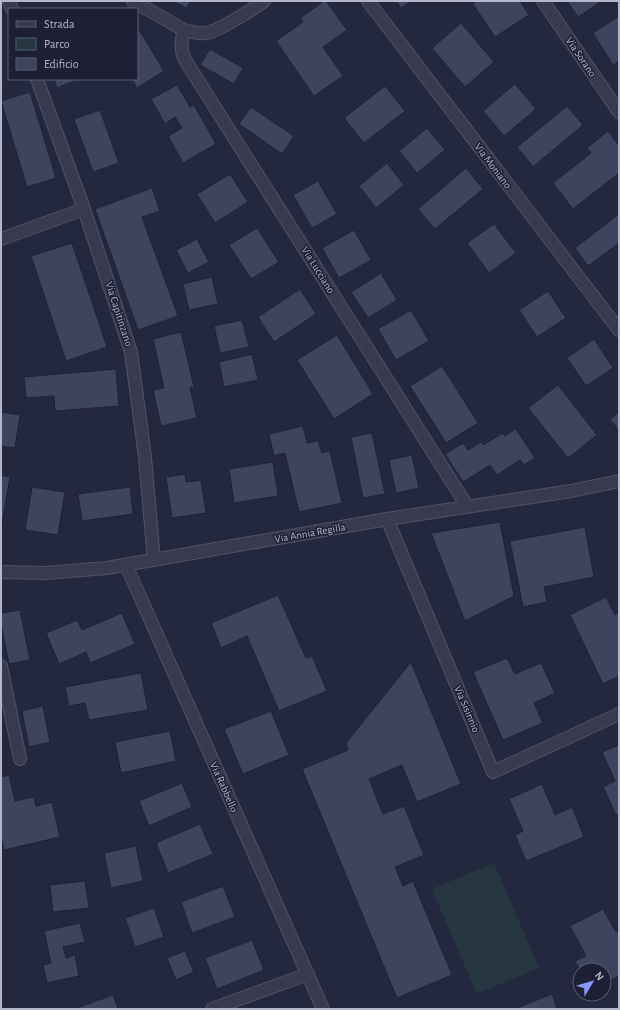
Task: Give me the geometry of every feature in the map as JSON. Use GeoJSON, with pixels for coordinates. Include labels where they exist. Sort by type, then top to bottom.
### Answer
{"type":"FeatureCollection","features":[{"type":"Feature","properties":{"kind":"street"},"geometry":{"type":"LineString","coordinates":[[133,1],[184,30],[200,33],[214,31],[258,3]]}},
{"type":"Feature","properties":{"kind":"street","name":"Via Moniano"},"geometry":{"type":"LineString","coordinates":[[368,1],[619,330]]}},
{"type":"Feature","properties":{"kind":"street","name":"Via Sorano"},"geometry":{"type":"LineString","coordinates":[[543,1],[614,95],[619,112]]}},
{"type":"Feature","properties":{"kind":"street","name":"Via Lucciano"},"geometry":{"type":"LineString","coordinates":[[184,30],[181,51],[185,60],[467,506]]}},
{"type":"Feature","properties":{"kind":"street","name":"Via Capitinzano"},"geometry":{"type":"LineString","coordinates":[[37,80],[84,209],[130,352],[145,457],[154,560]]}},
{"type":"Feature","properties":{"kind":"street"},"geometry":{"type":"LineString","coordinates":[[1,239],[84,209]]}},
{"type":"Feature","properties":{"kind":"street","name":"Via Annia Regilla"},"geometry":{"type":"LineString","coordinates":[[1,572],[58,572],[126,566],[387,519],[571,491],[619,481]]}},
{"type":"Feature","properties":{"kind":"street","name":"Via Sisinnio"},"geometry":{"type":"LineString","coordinates":[[387,519],[493,772],[619,714]]}},
{"type":"Feature","properties":{"kind":"street","name":"Via Rabbello"},"geometry":{"type":"LineString","coordinates":[[126,566],[323,1009]]}},
{"type":"Feature","properties":{"kind":"street"},"geometry":{"type":"LineString","coordinates":[[1,666],[20,759]]}},
{"type":"Feature","properties":{"kind":"street"},"geometry":{"type":"LineString","coordinates":[[212,1009],[308,974]]}},
{"type":"Feature","properties":{"kind":"green space"},"geometry":{"type":"Polygon","coordinates":[[[494,863],[539,968],[477,994],[432,889],[494,863]]]}},
{"type":"Feature","properties":{"kind":"building"},"geometry":{"type":"Polygon","coordinates":[[[173,1],[191,1],[186,8],[173,1]]]}},
{"type":"Feature","properties":{"kind":"building"},"geometry":{"type":"Polygon","coordinates":[[[326,1],[347,30],[323,47],[343,76],[314,96],[276,41],[303,22],[300,18],[326,1]]]}},
{"type":"Feature","properties":{"kind":"building"},"geometry":{"type":"Polygon","coordinates":[[[396,1],[411,1],[401,8],[396,1]]]}},
{"type":"Feature","properties":{"kind":"building"},"geometry":{"type":"Polygon","coordinates":[[[477,1],[520,1],[529,15],[495,37],[473,4],[477,1]]]}},
{"type":"Feature","properties":{"kind":"building"},"geometry":{"type":"Polygon","coordinates":[[[567,1],[602,1],[578,17],[567,1]]]}},
{"type":"Feature","properties":{"kind":"building"},"geometry":{"type":"Polygon","coordinates":[[[619,16],[619,61],[613,65],[593,33],[619,16]]]}},
{"type":"Feature","properties":{"kind":"building"},"geometry":{"type":"Polygon","coordinates":[[[461,23],[494,62],[465,87],[432,48],[461,23]]]}},
{"type":"Feature","properties":{"kind":"building"},"geometry":{"type":"Polygon","coordinates":[[[138,28],[164,71],[137,88],[133,80],[138,80],[138,28]]]}},
{"type":"Feature","properties":{"kind":"building"},"geometry":{"type":"Polygon","coordinates":[[[210,49],[243,68],[234,84],[200,65],[210,49]]]}},
{"type":"Feature","properties":{"kind":"building"},"geometry":{"type":"Polygon","coordinates":[[[54,80],[77,80],[57,88],[54,80]]]}},
{"type":"Feature","properties":{"kind":"building"},"geometry":{"type":"Polygon","coordinates":[[[515,84],[536,109],[504,136],[483,111],[515,84]]]}},
{"type":"Feature","properties":{"kind":"building"},"geometry":{"type":"Polygon","coordinates":[[[177,85],[190,107],[194,105],[216,144],[183,163],[168,136],[182,128],[175,117],[165,124],[151,99],[177,85]]]}},
{"type":"Feature","properties":{"kind":"building"},"geometry":{"type":"Polygon","coordinates":[[[385,86],[405,111],[364,143],[344,118],[385,86]]]}},
{"type":"Feature","properties":{"kind":"building"},"geometry":{"type":"Polygon","coordinates":[[[30,92],[56,178],[27,187],[1,101],[30,92]]]}},
{"type":"Feature","properties":{"kind":"building"},"geometry":{"type":"Polygon","coordinates":[[[567,106],[583,125],[533,167],[517,147],[567,106]]]}},
{"type":"Feature","properties":{"kind":"building"},"geometry":{"type":"Polygon","coordinates":[[[251,107],[294,136],[282,154],[239,124],[251,107]]]}},
{"type":"Feature","properties":{"kind":"building"},"geometry":{"type":"Polygon","coordinates":[[[100,110],[119,163],[93,172],[74,119],[100,110]]]}},
{"type":"Feature","properties":{"kind":"building"},"geometry":{"type":"Polygon","coordinates":[[[427,128],[445,150],[417,173],[399,151],[427,128]]]}},
{"type":"Feature","properties":{"kind":"building"},"geometry":{"type":"Polygon","coordinates":[[[608,131],[619,146],[619,173],[573,209],[553,183],[591,153],[587,148],[608,131]]]}},
{"type":"Feature","properties":{"kind":"building"},"geometry":{"type":"Polygon","coordinates":[[[387,163],[404,185],[376,208],[359,186],[387,163]]]}},
{"type":"Feature","properties":{"kind":"building"},"geometry":{"type":"Polygon","coordinates":[[[466,168],[483,189],[435,229],[418,209],[466,168]]]}},
{"type":"Feature","properties":{"kind":"building"},"geometry":{"type":"Polygon","coordinates":[[[230,174],[248,202],[215,223],[197,194],[230,174]]]}},
{"type":"Feature","properties":{"kind":"building"},"geometry":{"type":"Polygon","coordinates":[[[318,181],[337,214],[312,228],[293,195],[318,181]]]}},
{"type":"Feature","properties":{"kind":"building"},"geometry":{"type":"Polygon","coordinates":[[[152,188],[160,211],[142,217],[178,316],[138,330],[95,209],[152,188]]]}},
{"type":"Feature","properties":{"kind":"building"},"geometry":{"type":"Polygon","coordinates":[[[619,214],[619,243],[588,266],[575,248],[619,214]]]}},
{"type":"Feature","properties":{"kind":"building"},"geometry":{"type":"Polygon","coordinates":[[[494,224],[516,253],[489,273],[467,243],[494,224]]]}},
{"type":"Feature","properties":{"kind":"building"},"geometry":{"type":"Polygon","coordinates":[[[257,228],[279,262],[251,279],[229,245],[257,228]]]}},
{"type":"Feature","properties":{"kind":"building"},"geometry":{"type":"Polygon","coordinates":[[[354,230],[371,260],[339,278],[322,248],[354,230]]]}},
{"type":"Feature","properties":{"kind":"building"},"geometry":{"type":"Polygon","coordinates":[[[197,239],[209,262],[188,273],[176,250],[197,239]]]}},
{"type":"Feature","properties":{"kind":"building"},"geometry":{"type":"Polygon","coordinates":[[[72,243],[107,347],[66,361],[31,256],[72,243]]]}},
{"type":"Feature","properties":{"kind":"building"},"geometry":{"type":"Polygon","coordinates":[[[381,273],[397,300],[368,318],[351,292],[381,273]]]}},
{"type":"Feature","properties":{"kind":"building"},"geometry":{"type":"Polygon","coordinates":[[[212,277],[218,304],[189,310],[183,284],[212,277]]]}},
{"type":"Feature","properties":{"kind":"building"},"geometry":{"type":"Polygon","coordinates":[[[300,289],[316,314],[274,342],[258,317],[300,289]]]}},
{"type":"Feature","properties":{"kind":"building"},"geometry":{"type":"Polygon","coordinates":[[[548,291],[566,318],[537,337],[519,310],[548,291]]]}},
{"type":"Feature","properties":{"kind":"building"},"geometry":{"type":"Polygon","coordinates":[[[411,310],[429,341],[396,360],[378,329],[411,310]]]}},
{"type":"Feature","properties":{"kind":"building"},"geometry":{"type":"Polygon","coordinates":[[[242,320],[249,347],[220,353],[214,326],[242,320]]]}},
{"type":"Feature","properties":{"kind":"building"},"geometry":{"type":"Polygon","coordinates":[[[181,332],[194,387],[190,388],[197,418],[161,426],[153,390],[164,388],[153,339],[181,332]]]}},
{"type":"Feature","properties":{"kind":"building"},"geometry":{"type":"Polygon","coordinates":[[[337,335],[373,394],[334,419],[297,360],[337,335]]]}},
{"type":"Feature","properties":{"kind":"building"},"geometry":{"type":"Polygon","coordinates":[[[594,339],[613,368],[586,386],[567,358],[594,339]]]}},
{"type":"Feature","properties":{"kind":"building"},"geometry":{"type":"Polygon","coordinates":[[[252,354],[258,380],[224,387],[219,362],[252,354]]]}},
{"type":"Feature","properties":{"kind":"building"},"geometry":{"type":"Polygon","coordinates":[[[442,366],[478,423],[446,443],[410,386],[442,366]]]}},
{"type":"Feature","properties":{"kind":"building"},"geometry":{"type":"Polygon","coordinates":[[[116,369],[119,406],[55,411],[54,396],[26,398],[24,377],[116,369]]]}},
{"type":"Feature","properties":{"kind":"building"},"geometry":{"type":"Polygon","coordinates":[[[558,385],[597,435],[568,458],[528,408],[558,385]]]}},
{"type":"Feature","properties":{"kind":"building"},"geometry":{"type":"Polygon","coordinates":[[[1,412],[20,415],[15,448],[1,446],[1,412]]]}},
{"type":"Feature","properties":{"kind":"building"},"geometry":{"type":"Polygon","coordinates":[[[619,412],[619,431],[610,419],[619,412]]]}},
{"type":"Feature","properties":{"kind":"building"},"geometry":{"type":"Polygon","coordinates":[[[303,426],[307,443],[318,441],[322,453],[330,451],[342,503],[299,512],[285,453],[274,456],[269,434],[303,426]]]}},
{"type":"Feature","properties":{"kind":"building"},"geometry":{"type":"Polygon","coordinates":[[[516,429],[535,458],[524,465],[520,460],[497,475],[490,465],[463,482],[445,454],[463,443],[468,450],[481,442],[483,445],[503,433],[505,436],[516,429]]]}},
{"type":"Feature","properties":{"kind":"building"},"geometry":{"type":"Polygon","coordinates":[[[372,433],[385,494],[363,498],[351,437],[372,433]]]}},
{"type":"Feature","properties":{"kind":"building"},"geometry":{"type":"Polygon","coordinates":[[[412,455],[419,488],[396,493],[389,460],[412,455]]]}},
{"type":"Feature","properties":{"kind":"building"},"geometry":{"type":"Polygon","coordinates":[[[273,462],[278,496],[234,503],[229,469],[273,462]]]}},
{"type":"Feature","properties":{"kind":"building"},"geometry":{"type":"Polygon","coordinates":[[[185,474],[186,482],[201,480],[206,513],[172,518],[166,477],[185,474]]]}},
{"type":"Feature","properties":{"kind":"building"},"geometry":{"type":"Polygon","coordinates":[[[1,475],[10,477],[1,530],[1,475]]]}},
{"type":"Feature","properties":{"kind":"building"},"geometry":{"type":"Polygon","coordinates":[[[32,487],[65,492],[58,535],[25,530],[32,487]]]}},
{"type":"Feature","properties":{"kind":"building"},"geometry":{"type":"Polygon","coordinates":[[[130,487],[133,514],[82,521],[78,494],[130,487]]]}},
{"type":"Feature","properties":{"kind":"building"},"geometry":{"type":"Polygon","coordinates":[[[500,522],[514,596],[465,621],[431,533],[500,522]]]}},
{"type":"Feature","properties":{"kind":"building"},"geometry":{"type":"Polygon","coordinates":[[[585,527],[594,577],[544,587],[547,602],[523,607],[510,541],[585,527]]]}},
{"type":"Feature","properties":{"kind":"building"},"geometry":{"type":"Polygon","coordinates":[[[278,595],[306,658],[312,656],[327,691],[279,711],[247,636],[221,648],[211,623],[278,595]]]}},
{"type":"Feature","properties":{"kind":"building"},"geometry":{"type":"Polygon","coordinates":[[[606,597],[615,615],[619,612],[619,676],[603,684],[570,615],[606,597]]]}},
{"type":"Feature","properties":{"kind":"building"},"geometry":{"type":"Polygon","coordinates":[[[20,610],[30,660],[9,664],[1,624],[1,613],[20,610]]]}},
{"type":"Feature","properties":{"kind":"building"},"geometry":{"type":"Polygon","coordinates":[[[122,613],[135,644],[90,663],[86,652],[59,664],[46,633],[77,620],[82,630],[122,613]]]}},
{"type":"Feature","properties":{"kind":"building"},"geometry":{"type":"Polygon","coordinates":[[[507,658],[515,674],[541,663],[555,693],[534,703],[543,723],[503,740],[473,672],[507,658]]]}},
{"type":"Feature","properties":{"kind":"building"},"geometry":{"type":"Polygon","coordinates":[[[411,662],[461,784],[417,802],[402,765],[369,779],[383,814],[404,806],[424,855],[395,867],[403,886],[413,881],[452,975],[397,998],[302,769],[348,750],[346,743],[411,662]]]}},
{"type":"Feature","properties":{"kind":"building"},"geometry":{"type":"Polygon","coordinates":[[[141,673],[148,710],[89,720],[85,703],[69,706],[65,687],[141,673]]]}},
{"type":"Feature","properties":{"kind":"building"},"geometry":{"type":"Polygon","coordinates":[[[43,706],[50,742],[29,747],[22,711],[43,706]]]}},
{"type":"Feature","properties":{"kind":"building"},"geometry":{"type":"Polygon","coordinates":[[[271,711],[289,755],[243,774],[224,729],[271,711]]]}},
{"type":"Feature","properties":{"kind":"building"},"geometry":{"type":"Polygon","coordinates":[[[170,731],[176,761],[121,773],[115,742],[170,731]]]}},
{"type":"Feature","properties":{"kind":"building"},"geometry":{"type":"Polygon","coordinates":[[[619,745],[619,814],[616,815],[603,787],[615,781],[602,752],[619,745]]]}},
{"type":"Feature","properties":{"kind":"building"},"geometry":{"type":"Polygon","coordinates":[[[9,775],[15,801],[34,797],[36,806],[52,802],[60,837],[4,850],[1,837],[1,777],[9,775]]]}},
{"type":"Feature","properties":{"kind":"building"},"geometry":{"type":"Polygon","coordinates":[[[182,783],[192,807],[149,826],[139,801],[182,783]]]}},
{"type":"Feature","properties":{"kind":"building"},"geometry":{"type":"Polygon","coordinates":[[[542,784],[555,815],[572,807],[584,837],[526,861],[515,835],[523,831],[509,799],[542,784]]]}},
{"type":"Feature","properties":{"kind":"building"},"geometry":{"type":"Polygon","coordinates":[[[200,824],[213,854],[168,873],[156,843],[200,824]]]}},
{"type":"Feature","properties":{"kind":"building"},"geometry":{"type":"Polygon","coordinates":[[[136,846],[143,881],[111,888],[104,853],[136,846]]]}},
{"type":"Feature","properties":{"kind":"building"},"geometry":{"type":"Polygon","coordinates":[[[85,881],[89,908],[53,912],[50,885],[85,881]]]}},
{"type":"Feature","properties":{"kind":"building"},"geometry":{"type":"Polygon","coordinates":[[[223,886],[235,917],[192,933],[181,902],[223,886]]]}},
{"type":"Feature","properties":{"kind":"building"},"geometry":{"type":"Polygon","coordinates":[[[154,908],[164,937],[135,947],[125,918],[154,908]]]}},
{"type":"Feature","properties":{"kind":"building"},"geometry":{"type":"Polygon","coordinates":[[[603,909],[616,932],[619,930],[619,976],[612,980],[612,962],[576,962],[586,956],[570,926],[603,909]]]}},
{"type":"Feature","properties":{"kind":"building"},"geometry":{"type":"Polygon","coordinates":[[[80,923],[85,942],[63,947],[66,958],[75,955],[79,976],[47,983],[43,965],[51,963],[44,931],[80,923]]]}},
{"type":"Feature","properties":{"kind":"building"},"geometry":{"type":"Polygon","coordinates":[[[252,940],[264,970],[217,989],[205,958],[252,940]]]}},
{"type":"Feature","properties":{"kind":"building"},"geometry":{"type":"Polygon","coordinates":[[[185,951],[194,972],[176,980],[167,958],[185,951]]]}},
{"type":"Feature","properties":{"kind":"building"},"geometry":{"type":"Polygon","coordinates":[[[552,994],[557,1009],[517,1009],[517,1008],[552,994]]]}},
{"type":"Feature","properties":{"kind":"building"},"geometry":{"type":"Polygon","coordinates":[[[113,995],[118,1009],[74,1009],[113,995]]]}}]}
